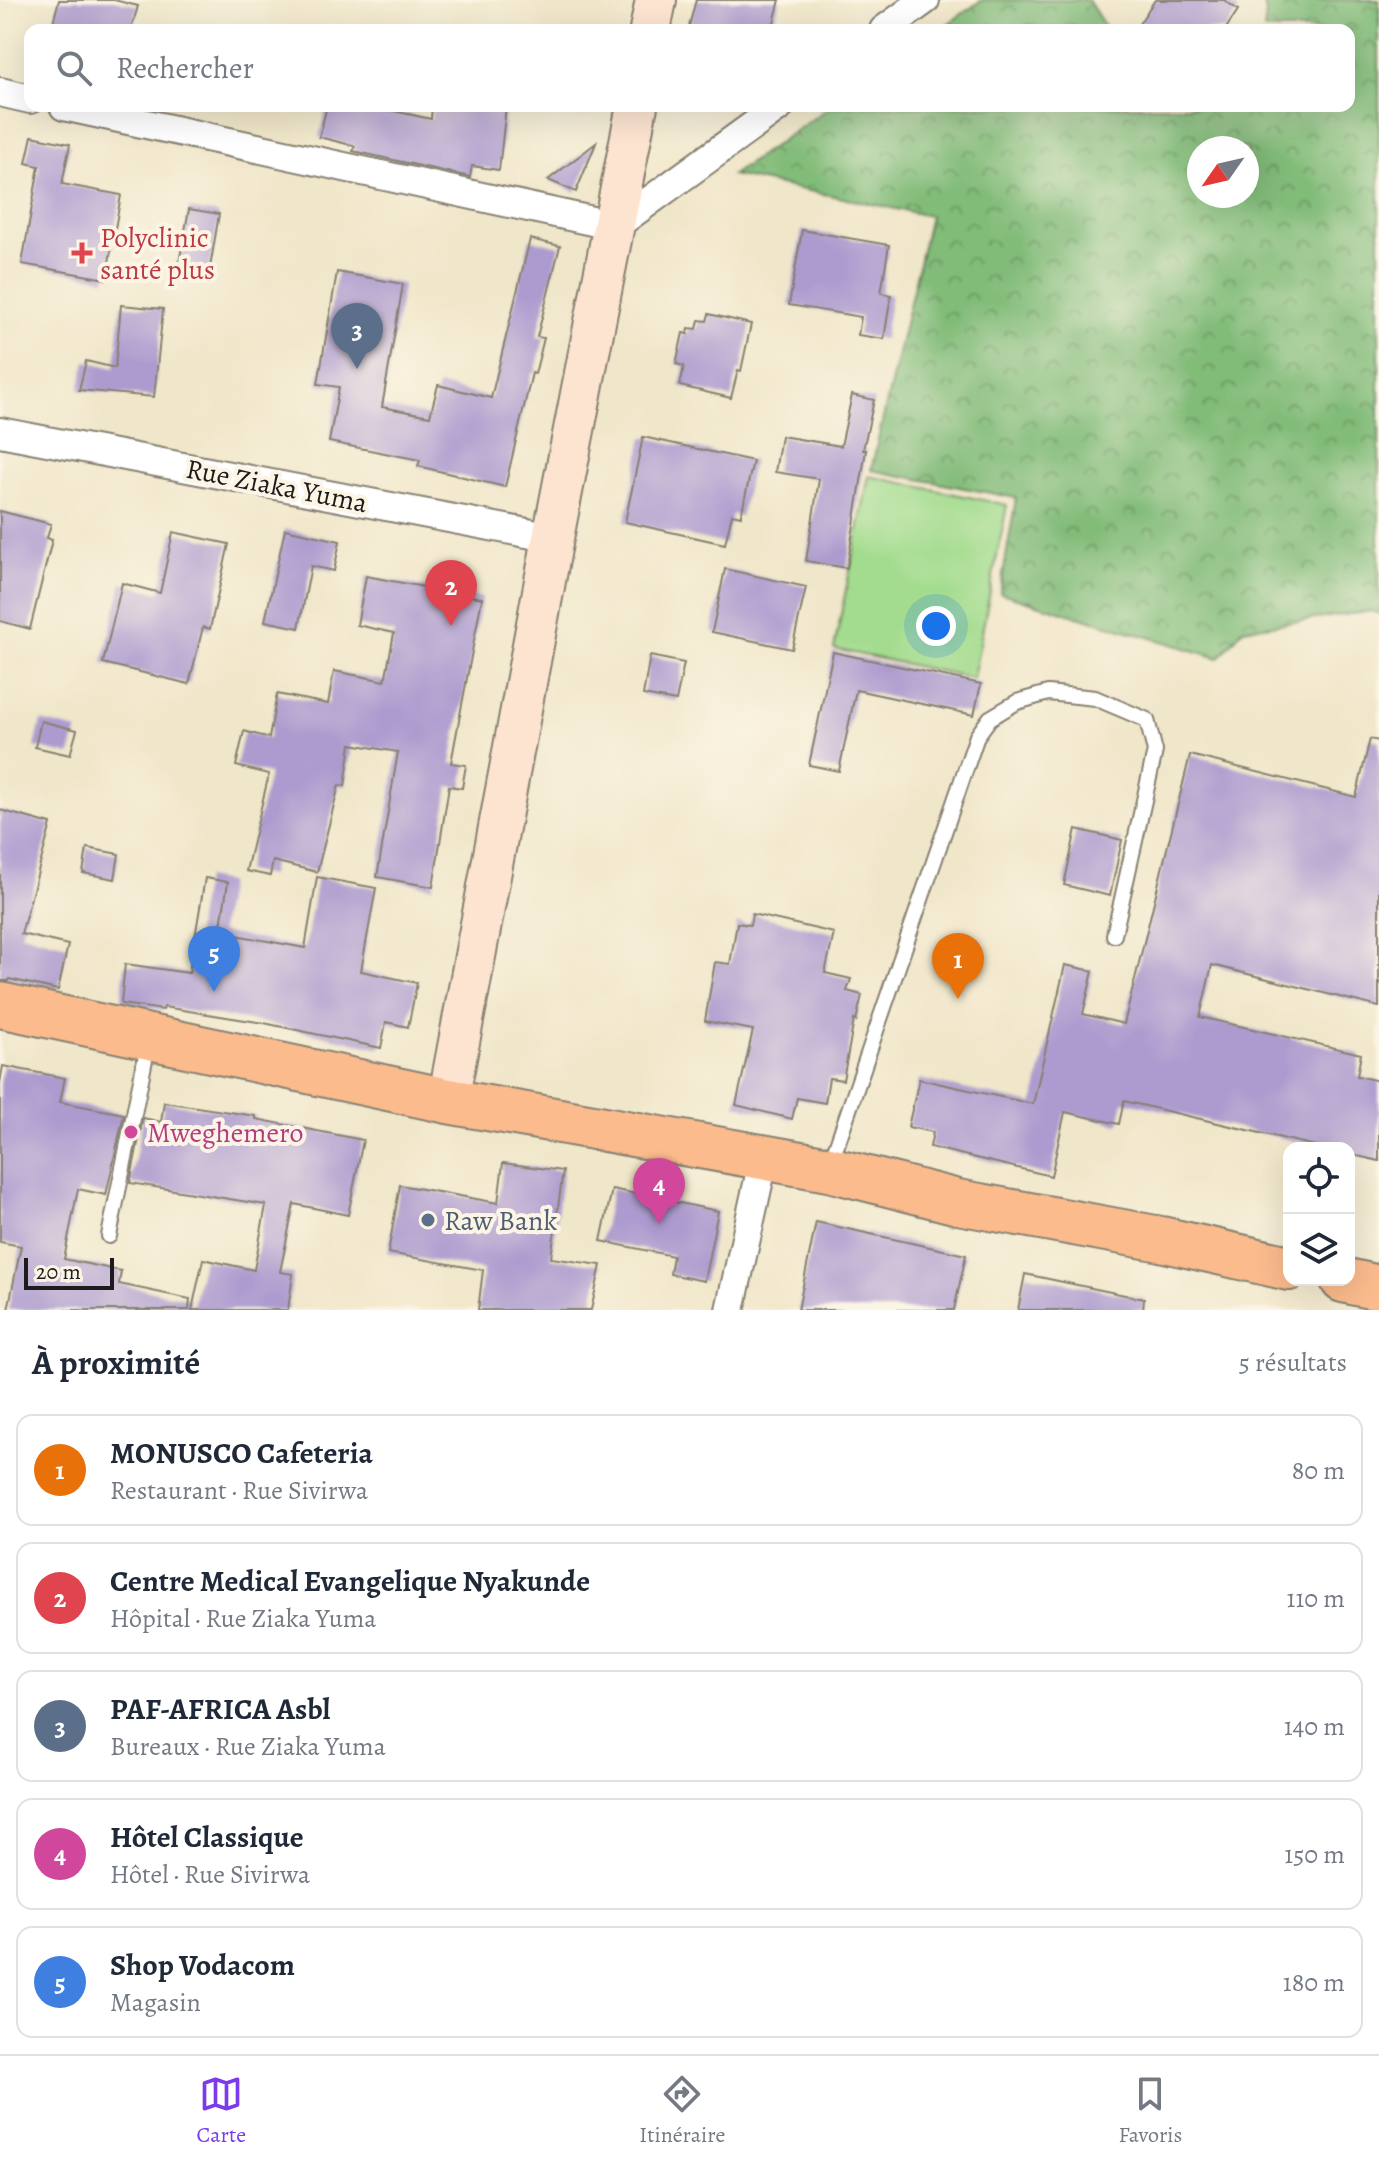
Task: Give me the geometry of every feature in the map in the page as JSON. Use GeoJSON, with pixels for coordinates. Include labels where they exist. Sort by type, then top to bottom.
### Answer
{"type":"FeatureCollection","features":[{"type":"Feature","properties":{"kind":"highway"},"geometry":{"type":"LineString","coordinates":[[0,1005],[448,1101],[829,1169],[958,1202],[1161,1239],[1283,1267]]}},
{"type":"Feature","properties":{"kind":"street"},"geometry":{"type":"LineString","coordinates":[[651,24],[656,0]]}},
{"type":"Feature","properties":{"kind":"street"},"geometry":{"type":"LineString","coordinates":[[892,24],[925,0]]}},
{"type":"Feature","properties":{"kind":"street"},"geometry":{"type":"LineString","coordinates":[[0,92],[24,98]]}},
{"type":"Feature","properties":{"kind":"street"},"geometry":{"type":"LineString","coordinates":[[92,112],[615,226],[772,112]]}},
{"type":"Feature","properties":{"kind":"street"},"geometry":{"type":"LineString","coordinates":[[448,1101],[636,112]]}},
{"type":"Feature","properties":{"kind":"street","name":"Rue Ziaka Yuma"},"geometry":{"type":"LineString","coordinates":[[0,432],[553,538]]}},
{"type":"Feature","properties":{"kind":"street"},"geometry":{"type":"LineString","coordinates":[[730,1310],[764,1157]]}},
{"type":"Feature","properties":{"kind":"lane"},"geometry":{"type":"LineString","coordinates":[[829,1169],[977,736],[990,718],[1017,702],[1048,693],[1095,698],[1147,720],[1155,751],[1114,935]]}},
{"type":"Feature","properties":{"kind":"lane"},"geometry":{"type":"LineString","coordinates":[[109,1236],[150,1036]]}},
{"type":"Feature","properties":{"kind":"green space"},"geometry":{"type":"Polygon","coordinates":[[[982,0],[1088,0],[1103,24],[948,24],[982,0]]]}},
{"type":"Feature","properties":{"kind":"green space"},"geometry":{"type":"Polygon","coordinates":[[[1262,0],[1379,0],[1379,614],[1372,611],[1243,629],[1219,658],[1000,593],[1016,498],[871,470],[930,216],[732,175],[822,112],[1355,112],[1355,24],[1265,24],[1266,12],[1262,0]]]}},
{"type":"Feature","properties":{"kind":"green space"},"geometry":{"type":"Polygon","coordinates":[[[869,476],[1007,505],[973,678],[834,649],[869,476]]]}},
{"type":"Feature","properties":{"kind":"building"},"geometry":{"type":"Polygon","coordinates":[[[59,0],[114,0],[138,6],[133,24],[53,24],[59,0]]]}},
{"type":"Feature","properties":{"kind":"building"},"geometry":{"type":"Polygon","coordinates":[[[696,0],[780,0],[774,24],[690,24],[696,0]]]}},
{"type":"Feature","properties":{"kind":"building"},"geometry":{"type":"Polygon","coordinates":[[[1155,0],[1224,0],[1238,10],[1229,24],[1139,24],[1155,0]]]}},
{"type":"Feature","properties":{"kind":"building"},"geometry":{"type":"Polygon","coordinates":[[[325,112],[399,112],[431,119],[432,112],[505,112],[499,170],[472,166],[470,177],[353,151],[355,146],[319,137],[325,112]]]}},
{"type":"Feature","properties":{"kind":"building"},"geometry":{"type":"Polygon","coordinates":[[[32,136],[70,144],[62,184],[121,195],[106,279],[22,264],[39,166],[26,163],[32,136]]]}},
{"type":"Feature","properties":{"kind":"building"},"geometry":{"type":"Polygon","coordinates":[[[596,143],[576,192],[548,180],[596,143]]]}},
{"type":"Feature","properties":{"kind":"building"},"geometry":{"type":"Polygon","coordinates":[[[189,209],[219,214],[208,280],[177,274],[189,209]]]}},
{"type":"Feature","properties":{"kind":"building"},"geometry":{"type":"Polygon","coordinates":[[[802,230],[889,245],[881,293],[891,295],[884,339],[858,335],[861,317],[789,305],[802,230]]]}},
{"type":"Feature","properties":{"kind":"building"},"geometry":{"type":"Polygon","coordinates":[[[530,239],[560,246],[537,337],[544,338],[535,374],[532,373],[505,487],[418,466],[420,460],[329,442],[339,387],[318,384],[337,272],[403,284],[382,407],[430,416],[438,385],[491,398],[530,239]]]}},
{"type":"Feature","properties":{"kind":"building"},"geometry":{"type":"Polygon","coordinates":[[[121,305],[163,309],[154,397],[79,390],[86,361],[115,368],[121,305]]]}},
{"type":"Feature","properties":{"kind":"building"},"geometry":{"type":"Polygon","coordinates":[[[709,314],[751,324],[741,371],[738,370],[731,398],[680,386],[684,366],[676,364],[683,333],[688,334],[689,328],[697,329],[699,320],[707,321],[709,314]]]}},
{"type":"Feature","properties":{"kind":"building"},"geometry":{"type":"Polygon","coordinates":[[[852,395],[874,400],[863,450],[866,450],[847,568],[806,561],[819,479],[775,472],[781,436],[841,446],[852,395]]]}},
{"type":"Feature","properties":{"kind":"building"},"geometry":{"type":"Polygon","coordinates":[[[643,437],[753,461],[741,516],[732,514],[725,544],[625,522],[643,437]]]}},
{"type":"Feature","properties":{"kind":"building"},"geometry":{"type":"Polygon","coordinates":[[[0,511],[51,524],[47,538],[52,540],[30,629],[0,621],[0,511]]]}},
{"type":"Feature","properties":{"kind":"building"},"geometry":{"type":"Polygon","coordinates":[[[285,529],[340,541],[334,571],[311,566],[299,628],[265,621],[285,529]]]}},
{"type":"Feature","properties":{"kind":"building"},"geometry":{"type":"Polygon","coordinates":[[[173,532],[229,544],[210,629],[203,627],[189,684],[103,663],[122,583],[160,593],[173,532]]]}},
{"type":"Feature","properties":{"kind":"building"},"geometry":{"type":"Polygon","coordinates":[[[725,569],[806,587],[792,649],[712,632],[725,569]]]}},
{"type":"Feature","properties":{"kind":"building"},"geometry":{"type":"Polygon","coordinates":[[[366,576],[482,598],[451,763],[466,765],[462,788],[449,786],[433,887],[377,877],[398,752],[351,744],[345,786],[339,785],[317,872],[273,861],[270,876],[246,871],[269,774],[236,766],[244,731],[269,738],[277,694],[328,704],[334,671],[385,681],[394,633],[357,625],[366,576]]]}},
{"type":"Feature","properties":{"kind":"building"},"geometry":{"type":"Polygon","coordinates":[[[833,652],[981,684],[974,715],[856,690],[839,771],[809,765],[833,652]]]}},
{"type":"Feature","properties":{"kind":"building"},"geometry":{"type":"Polygon","coordinates":[[[650,656],[684,663],[676,701],[643,695],[650,656]]]}},
{"type":"Feature","properties":{"kind":"building"},"geometry":{"type":"Polygon","coordinates":[[[41,721],[77,730],[70,755],[35,747],[41,721]]]}},
{"type":"Feature","properties":{"kind":"building"},"geometry":{"type":"Polygon","coordinates":[[[1370,739],[1379,741],[1379,1007],[1212,965],[1200,1017],[1361,1054],[1357,1076],[1379,1081],[1379,1161],[1355,1155],[1355,1142],[1298,1142],[1124,1101],[1119,1124],[1065,1112],[1051,1176],[930,1147],[933,1132],[908,1127],[919,1079],[1033,1104],[1065,965],[1093,971],[1083,1014],[1124,1024],[1190,755],[1356,797],[1370,739]]]}},
{"type":"Feature","properties":{"kind":"building"},"geometry":{"type":"Polygon","coordinates":[[[0,810],[51,824],[21,934],[68,945],[58,990],[9,979],[0,981],[0,810]]]}},
{"type":"Feature","properties":{"kind":"building"},"geometry":{"type":"Polygon","coordinates":[[[1076,829],[1122,840],[1110,896],[1064,885],[1076,829]]]}},
{"type":"Feature","properties":{"kind":"building"},"geometry":{"type":"Polygon","coordinates":[[[87,848],[119,854],[115,879],[83,873],[87,848]]]}},
{"type":"Feature","properties":{"kind":"building"},"geometry":{"type":"Polygon","coordinates":[[[317,877],[376,888],[361,971],[417,983],[408,1027],[386,1022],[381,1048],[264,1023],[164,1007],[163,1010],[121,1004],[125,964],[189,973],[205,878],[228,882],[220,932],[305,948],[317,877]]]}},
{"type":"Feature","properties":{"kind":"building"},"geometry":{"type":"Polygon","coordinates":[[[752,914],[834,933],[825,973],[851,979],[847,991],[862,995],[843,1080],[829,1078],[825,1103],[797,1098],[792,1119],[736,1105],[753,1030],[705,1021],[715,962],[730,964],[737,923],[750,925],[752,914]]]}},
{"type":"Feature","properties":{"kind":"building"},"geometry":{"type":"Polygon","coordinates":[[[3,1066],[65,1078],[60,1102],[124,1114],[106,1195],[78,1189],[64,1259],[121,1271],[119,1284],[190,1299],[189,1310],[8,1310],[21,1246],[0,1242],[0,1083],[3,1066]]]}},
{"type":"Feature","properties":{"kind":"building"},"geometry":{"type":"Polygon","coordinates":[[[164,1102],[256,1116],[256,1119],[363,1140],[348,1215],[294,1204],[280,1272],[293,1274],[288,1310],[192,1310],[203,1259],[254,1270],[266,1205],[130,1183],[143,1118],[161,1122],[164,1102]]]}},
{"type":"Feature","properties":{"kind":"building"},"geometry":{"type":"Polygon","coordinates":[[[503,1163],[563,1171],[551,1258],[601,1265],[591,1310],[478,1310],[483,1270],[388,1253],[400,1185],[498,1203],[503,1163]]]}},
{"type":"Feature","properties":{"kind":"building"},"geometry":{"type":"Polygon","coordinates":[[[612,1189],[718,1211],[704,1281],[670,1274],[673,1256],[601,1241],[612,1189]]]}},
{"type":"Feature","properties":{"kind":"building"},"geometry":{"type":"Polygon","coordinates":[[[816,1222],[966,1255],[954,1310],[798,1310],[816,1222]]]}},
{"type":"Feature","properties":{"kind":"building"},"geometry":{"type":"Polygon","coordinates":[[[1025,1274],[1144,1299],[1143,1310],[1018,1310],[1025,1274]]]}},
{"type":"Feature","properties":{"kind":"place","name":"Polyclinic santé plus"},"geometry":{"type":"Point","coordinates":[82,253]}},
{"type":"Feature","properties":{"kind":"place","name":"PAF-AFRICA Asbl"},"geometry":{"type":"Point","coordinates":[357,369]}},
{"type":"Feature","properties":{"kind":"place","name":"Centre Medical Evangelique Nyakunde"},"geometry":{"type":"Point","coordinates":[451,626]}},
{"type":"Feature","properties":{"kind":"place","name":"Shop Vodacom"},"geometry":{"type":"Point","coordinates":[214,992]}},
{"type":"Feature","properties":{"kind":"place","name":"MONUSCO Cafeteria"},"geometry":{"type":"Point","coordinates":[958,999]}},
{"type":"Feature","properties":{"kind":"place","name":"Mweghemero"},"geometry":{"type":"Point","coordinates":[131,1132]}},
{"type":"Feature","properties":{"kind":"place","name":"Raw Bank"},"geometry":{"type":"Point","coordinates":[428,1220]}},
{"type":"Feature","properties":{"kind":"place","name":"Hôtel Classique"},"geometry":{"type":"Point","coordinates":[659,1224]}}]}
